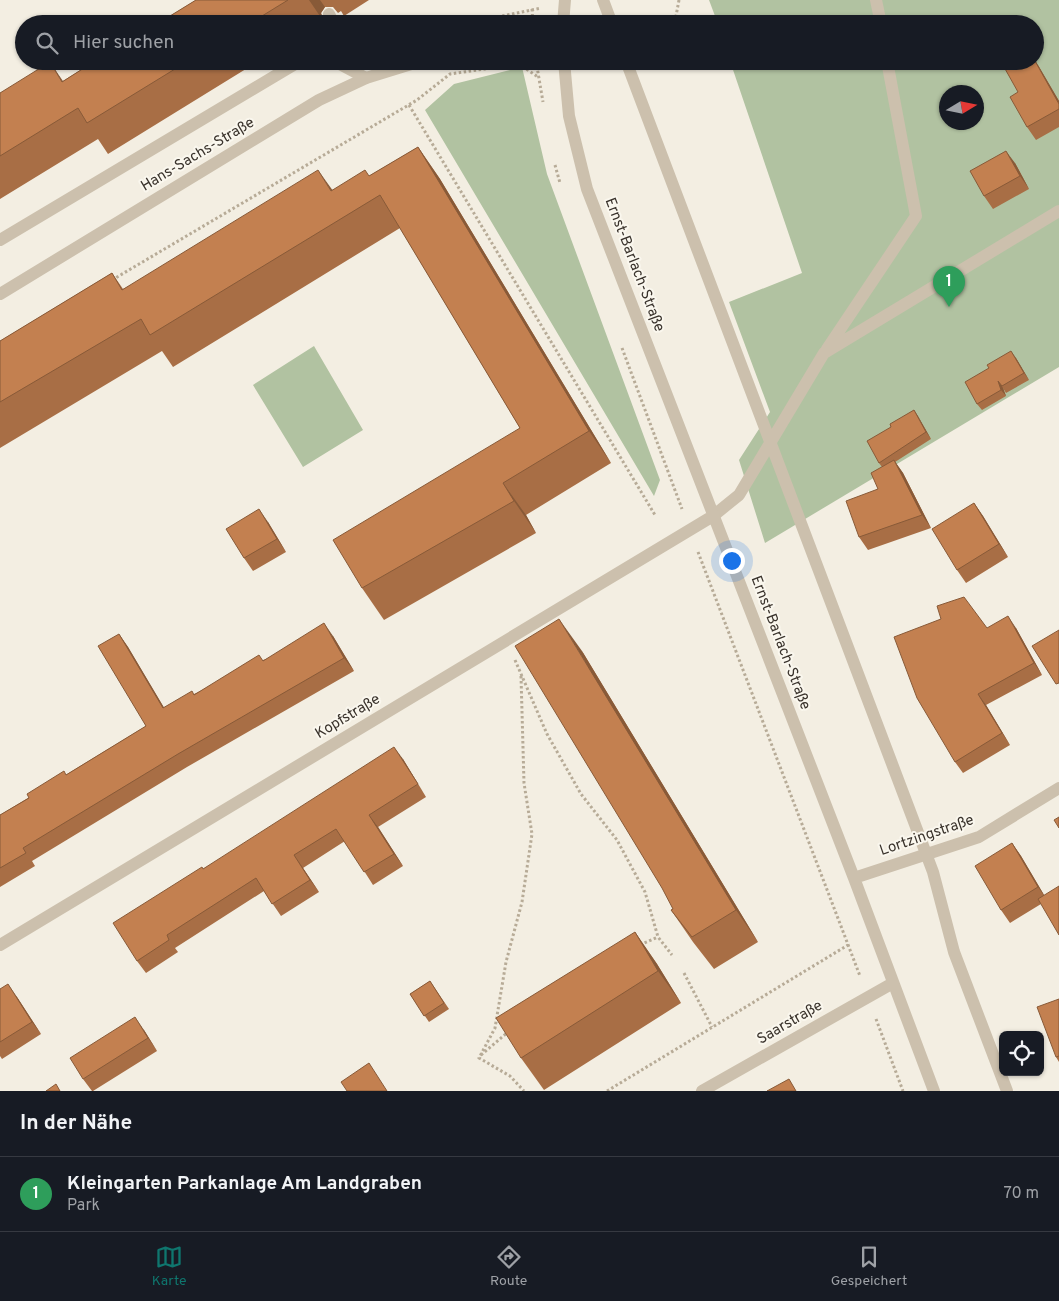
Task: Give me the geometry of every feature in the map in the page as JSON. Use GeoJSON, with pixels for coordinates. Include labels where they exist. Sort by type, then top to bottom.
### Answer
{"type":"FeatureCollection","features":[{"type":"Feature","properties":{"kind":"street"},"geometry":{"type":"LineString","coordinates":[[603,0],[609,15]]}},
{"type":"Feature","properties":{"kind":"street"},"geometry":{"type":"LineString","coordinates":[[876,0],[878,15]]}},
{"type":"Feature","properties":{"kind":"street"},"geometry":{"type":"LineString","coordinates":[[564,15],[565,1]]}},
{"type":"Feature","properties":{"kind":"street"},"geometry":{"type":"LineString","coordinates":[[0,240],[285,70]]}},
{"type":"Feature","properties":{"kind":"street"},"geometry":{"type":"LineString","coordinates":[[351,70],[366,78]]}},
{"type":"Feature","properties":{"kind":"street"},"geometry":{"type":"LineString","coordinates":[[362,70],[366,78]]}},
{"type":"Feature","properties":{"kind":"street","name":"Hans-Sachs-Straße"},"geometry":{"type":"LineString","coordinates":[[0,294],[319,100],[366,78],[392,70]]}},
{"type":"Feature","properties":{"kind":"street","name":"Ernst-Barlach-Straße"},"geometry":{"type":"LineString","coordinates":[[565,70],[569,116],[587,190],[854,878],[934,1091]]}},
{"type":"Feature","properties":{"kind":"street"},"geometry":{"type":"LineString","coordinates":[[629,70],[933,872],[954,952],[1007,1091]]}},
{"type":"Feature","properties":{"kind":"street","name":"Kopfstraße"},"geometry":{"type":"LineString","coordinates":[[0,945],[713,516],[739,495],[824,353],[916,216],[890,70]]}},
{"type":"Feature","properties":{"kind":"street"},"geometry":{"type":"LineString","coordinates":[[824,353],[1059,211]]}},
{"type":"Feature","properties":{"kind":"street","name":"Lortzingstraße"},"geometry":{"type":"LineString","coordinates":[[854,878],[979,837],[1059,788]]}},
{"type":"Feature","properties":{"kind":"street","name":"Saarstraße"},"geometry":{"type":"LineString","coordinates":[[702,1091],[893,983]]}},
{"type":"Feature","properties":{"kind":"path"},"geometry":{"type":"LineString","coordinates":[[676,15],[679,0]]}},
{"type":"Feature","properties":{"kind":"path"},"geometry":{"type":"LineString","coordinates":[[504,15],[565,1]]}},
{"type":"Feature","properties":{"kind":"path"},"geometry":{"type":"LineString","coordinates":[[532,9],[532,15]]}},
{"type":"Feature","properties":{"kind":"path"},"geometry":{"type":"LineString","coordinates":[[111,281],[409,105],[450,74],[478,70]]}},
{"type":"Feature","properties":{"kind":"path"},"geometry":{"type":"LineString","coordinates":[[528,70],[538,77]]}},
{"type":"Feature","properties":{"kind":"path"},"geometry":{"type":"LineString","coordinates":[[537,70],[543,104]]}},
{"type":"Feature","properties":{"kind":"path"},"geometry":{"type":"LineString","coordinates":[[409,105],[655,515]]}},
{"type":"Feature","properties":{"kind":"path"},"geometry":{"type":"LineString","coordinates":[[554,159],[561,186]]}},
{"type":"Feature","properties":{"kind":"path"},"geometry":{"type":"LineString","coordinates":[[620,342],[903,1091]]}},
{"type":"Feature","properties":{"kind":"path"},"geometry":{"type":"LineString","coordinates":[[514,659],[547,734],[581,794],[617,840],[645,892],[658,936],[672,955]]}},
{"type":"Feature","properties":{"kind":"path"},"geometry":{"type":"LineString","coordinates":[[478,1058],[495,1028],[506,962],[522,902],[532,834],[524,783],[521,676]]}},
{"type":"Feature","properties":{"kind":"path"},"geometry":{"type":"LineString","coordinates":[[634,948],[658,936]]}},
{"type":"Feature","properties":{"kind":"path"},"geometry":{"type":"LineString","coordinates":[[606,1091],[848,945]]}},
{"type":"Feature","properties":{"kind":"path"},"geometry":{"type":"LineString","coordinates":[[684,974],[712,1027]]}},
{"type":"Feature","properties":{"kind":"path"},"geometry":{"type":"LineString","coordinates":[[478,1058],[516,1026]]}},
{"type":"Feature","properties":{"kind":"path"},"geometry":{"type":"LineString","coordinates":[[478,1058],[510,1076],[524,1091]]}},
{"type":"Feature","properties":{"kind":"green space"},"geometry":{"type":"Polygon","coordinates":[[[709,0],[1059,0],[1059,367],[765,543],[739,460],[770,412],[729,302],[802,273],[733,70],[1044,70],[1044,15],[715,15],[709,0]]]}},
{"type":"Feature","properties":{"kind":"green space"},"geometry":{"type":"Polygon","coordinates":[[[510,70],[523,70],[547,174],[660,480],[654,496],[425,110],[454,84],[510,70]]]}},
{"type":"Feature","properties":{"kind":"green space"},"geometry":{"type":"Polygon","coordinates":[[[314,346],[363,430],[303,467],[253,385],[314,346]]]}},
{"type":"Feature","properties":{"kind":"building"},"geometry":{"type":"Polygon","coordinates":[[[196,0],[288,0],[264,15],[172,15],[196,0]]]}},
{"type":"Feature","properties":{"kind":"building"},"geometry":{"type":"Polygon","coordinates":[[[37,70],[55,70],[62,82],[81,70],[173,70],[87,123],[78,108],[0,156],[0,93],[37,70]]]}},
{"type":"Feature","properties":{"kind":"building"},"geometry":{"type":"Polygon","coordinates":[[[1006,70],[1040,70],[1059,104],[1059,109],[1027,127],[1010,97],[1018,92],[1006,70]]]}},
{"type":"Feature","properties":{"kind":"building"},"geometry":{"type":"Polygon","coordinates":[[[418,147],[589,431],[503,483],[514,501],[362,588],[333,540],[520,428],[380,195],[150,335],[141,319],[0,402],[0,341],[112,273],[122,290],[318,170],[331,191],[365,170],[369,176],[418,147]]]}},
{"type":"Feature","properties":{"kind":"building"},"geometry":{"type":"Polygon","coordinates":[[[1006,151],[1020,176],[984,196],[970,171],[1006,151]]]}},
{"type":"Feature","properties":{"kind":"building"},"geometry":{"type":"Polygon","coordinates":[[[1011,351],[1024,373],[1002,386],[998,381],[1001,390],[977,404],[965,382],[989,368],[987,365],[1011,351]]]}},
{"type":"Feature","properties":{"kind":"building"},"geometry":{"type":"Polygon","coordinates":[[[914,410],[926,432],[879,463],[867,441],[891,427],[890,424],[914,410]]]}},
{"type":"Feature","properties":{"kind":"building"},"geometry":{"type":"Polygon","coordinates":[[[894,460],[922,515],[859,537],[846,501],[878,489],[871,473],[894,460]]]}},
{"type":"Feature","properties":{"kind":"building"},"geometry":{"type":"Polygon","coordinates":[[[974,503],[999,544],[957,570],[932,529],[974,503]]]}},
{"type":"Feature","properties":{"kind":"building"},"geometry":{"type":"Polygon","coordinates":[[[259,509],[277,539],[244,558],[226,529],[259,509]]]}},
{"type":"Feature","properties":{"kind":"building"},"geometry":{"type":"Polygon","coordinates":[[[964,597],[987,628],[1008,616],[1034,663],[978,694],[1002,733],[955,762],[917,698],[894,637],[941,619],[937,606],[964,597]]]}},
{"type":"Feature","properties":{"kind":"building"},"geometry":{"type":"Polygon","coordinates":[[[559,619],[736,910],[692,937],[671,910],[673,909],[662,888],[515,646],[559,619]]]}},
{"type":"Feature","properties":{"kind":"building"},"geometry":{"type":"Polygon","coordinates":[[[324,623],[344,658],[178,754],[23,848],[26,853],[0,868],[0,815],[29,798],[27,794],[64,771],[66,775],[146,726],[98,646],[119,634],[163,708],[192,691],[194,695],[259,655],[263,661],[324,623]]]}},
{"type":"Feature","properties":{"kind":"building"},"geometry":{"type":"Polygon","coordinates":[[[1059,630],[1059,683],[1056,684],[1032,646],[1059,630]]]}},
{"type":"Feature","properties":{"kind":"building"},"geometry":{"type":"Polygon","coordinates":[[[394,747],[418,784],[369,815],[394,854],[364,872],[336,829],[294,855],[310,880],[272,904],[256,878],[167,935],[169,940],[137,961],[113,923],[202,867],[203,869],[394,747]]]}},
{"type":"Feature","properties":{"kind":"building"},"geometry":{"type":"Polygon","coordinates":[[[1059,817],[1059,828],[1054,820],[1059,817]]]}},
{"type":"Feature","properties":{"kind":"building"},"geometry":{"type":"Polygon","coordinates":[[[1012,843],[1038,887],[1001,910],[975,866],[1012,843]]]}},
{"type":"Feature","properties":{"kind":"building"},"geometry":{"type":"Polygon","coordinates":[[[1059,886],[1059,935],[1038,899],[1059,886]]]}},
{"type":"Feature","properties":{"kind":"building"},"geometry":{"type":"Polygon","coordinates":[[[635,932],[658,971],[521,1058],[496,1018],[635,932]]]}},
{"type":"Feature","properties":{"kind":"building"},"geometry":{"type":"Polygon","coordinates":[[[430,981],[444,1003],[424,1016],[410,994],[430,981]]]}},
{"type":"Feature","properties":{"kind":"building"},"geometry":{"type":"Polygon","coordinates":[[[8,984],[32,1022],[0,1042],[0,989],[8,984]]]}},
{"type":"Feature","properties":{"kind":"building"},"geometry":{"type":"Polygon","coordinates":[[[1059,999],[1059,1056],[1056,1057],[1037,1007],[1059,999]]]}},
{"type":"Feature","properties":{"kind":"building"},"geometry":{"type":"Polygon","coordinates":[[[135,1017],[148,1038],[83,1079],[70,1058],[135,1017]]]}},
{"type":"Feature","properties":{"kind":"building"},"geometry":{"type":"Polygon","coordinates":[[[369,1063],[387,1091],[347,1091],[341,1082],[369,1063]]]}},
{"type":"Feature","properties":{"kind":"building"},"geometry":{"type":"Polygon","coordinates":[[[789,1079],[796,1091],[767,1091],[789,1079]]]}},
{"type":"Feature","properties":{"kind":"building"},"geometry":{"type":"Polygon","coordinates":[[[56,1084],[60,1091],[46,1091],[56,1084]]]}},
{"type":"Feature","properties":{"kind":"place","name":"Kleingarten Parkanlage Am Landgraben"},"geometry":{"type":"Point","coordinates":[949,307]}}]}
